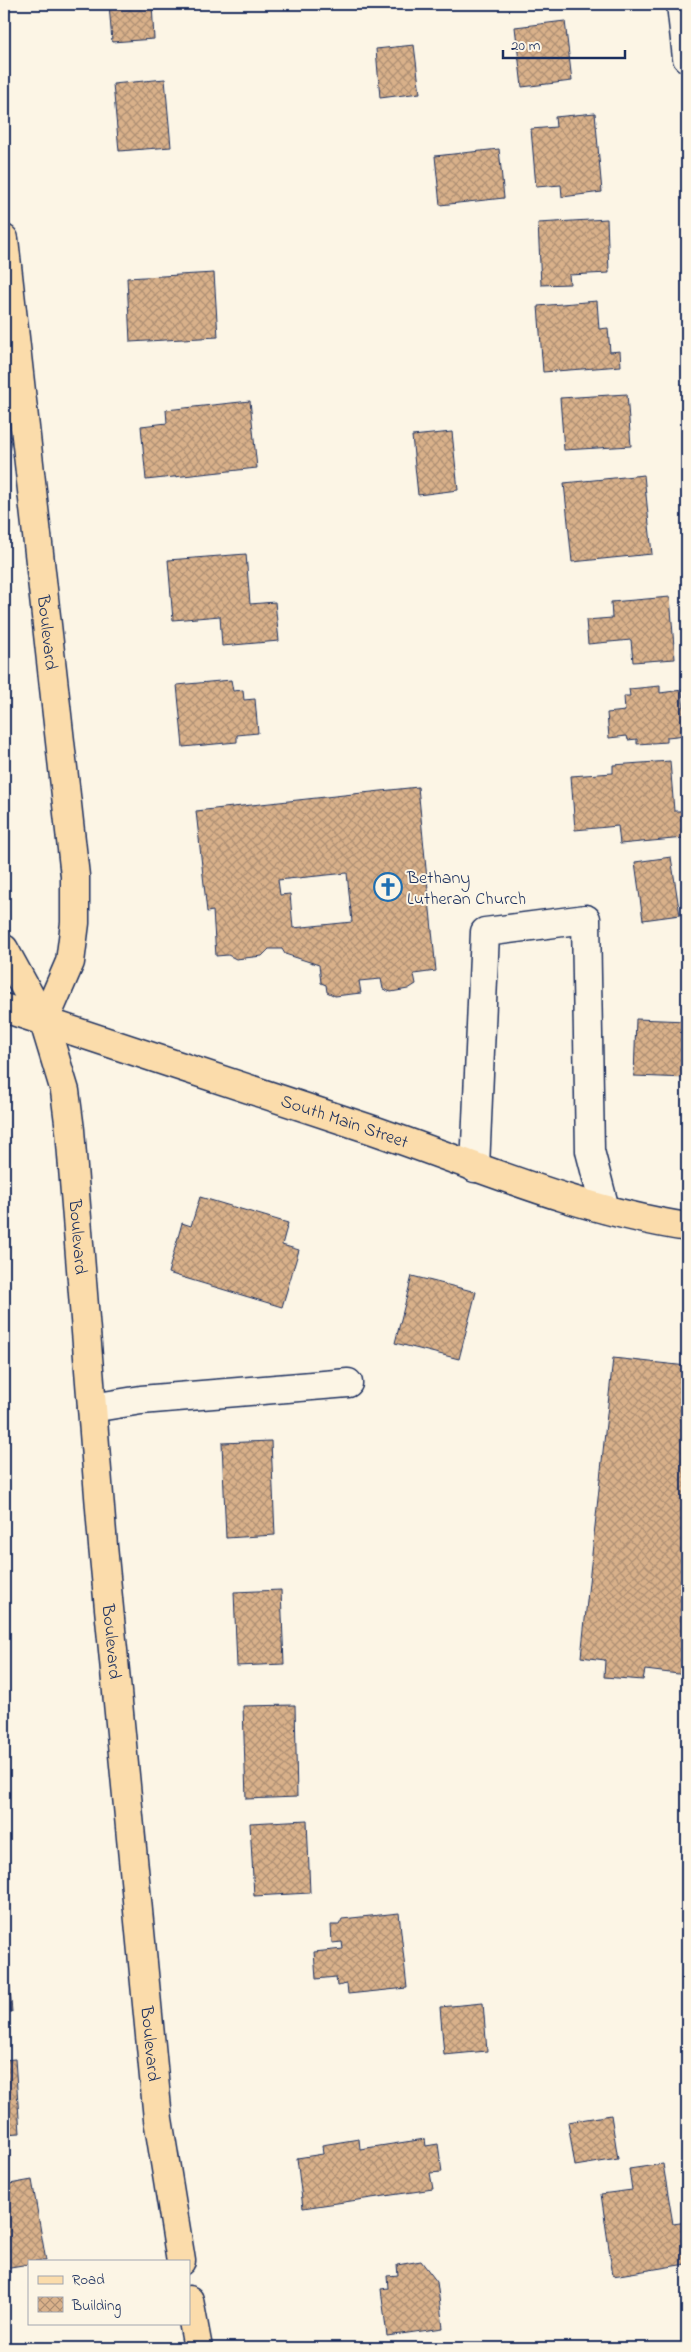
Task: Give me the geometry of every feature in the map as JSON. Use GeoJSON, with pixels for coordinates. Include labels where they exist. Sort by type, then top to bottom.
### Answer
{"type":"FeatureCollection","features":[{"type":"Feature","properties":{"kind":"main road","name":"Boulevard"},"geometry":{"type":"LineString","coordinates":[[4,239],[9,328],[75,876],[75,923],[70,962],[44,1022]]}},
{"type":"Feature","properties":{"kind":"main road","name":"Boulevard"},"geometry":{"type":"LineString","coordinates":[[4,949],[44,1022],[65,1090],[70,1130],[104,1556],[158,2119],[181,2260]]}},
{"type":"Feature","properties":{"kind":"main road","name":"South Main Street"},"geometry":{"type":"LineString","coordinates":[[4,1008],[371,1130],[536,1190],[605,1209],[687,1227]]}},
{"type":"Feature","properties":{"kind":"main road"},"geometry":{"type":"LineString","coordinates":[[190,2305],[198,2348]]}},
{"type":"Feature","properties":{"kind":"street"},"geometry":{"type":"LineString","coordinates":[[681,4],[687,58]]}},
{"type":"Feature","properties":{"kind":"street"},"geometry":{"type":"LineString","coordinates":[[475,1168],[485,932],[586,919],[590,1151],[605,1209]]}},
{"type":"Feature","properties":{"kind":"street"},"geometry":{"type":"LineString","coordinates":[[92,1408],[141,1400],[348,1383]]}},
{"type":"Feature","properties":{"kind":"building"},"geometry":{"type":"Polygon","coordinates":[[[109,4],[152,4],[154,39],[112,42],[109,4]]]}},
{"type":"Feature","properties":{"kind":"building"},"geometry":{"type":"Polygon","coordinates":[[[565,21],[572,81],[522,87],[515,27],[565,21]]]}},
{"type":"Feature","properties":{"kind":"building"},"geometry":{"type":"Polygon","coordinates":[[[414,45],[420,93],[380,98],[376,49],[414,45]]]}},
{"type":"Feature","properties":{"kind":"building"},"geometry":{"type":"Polygon","coordinates":[[[165,79],[171,147],[119,151],[113,84],[165,79]]]}},
{"type":"Feature","properties":{"kind":"building"},"geometry":{"type":"Polygon","coordinates":[[[595,113],[602,192],[562,197],[561,185],[536,187],[531,129],[556,127],[555,117],[595,113]]]}},
{"type":"Feature","properties":{"kind":"building"},"geometry":{"type":"Polygon","coordinates":[[[499,149],[504,198],[440,205],[435,156],[499,149]]]}},
{"type":"Feature","properties":{"kind":"building"},"geometry":{"type":"Polygon","coordinates":[[[607,219],[609,273],[569,275],[570,284],[541,285],[538,223],[607,219]]]}},
{"type":"Feature","properties":{"kind":"building"},"geometry":{"type":"Polygon","coordinates":[[[214,273],[218,337],[130,342],[127,278],[214,273]]]}},
{"type":"Feature","properties":{"kind":"building"},"geometry":{"type":"Polygon","coordinates":[[[597,301],[599,329],[608,328],[610,352],[620,351],[621,366],[543,372],[538,306],[597,301]]]}},
{"type":"Feature","properties":{"kind":"building"},"geometry":{"type":"Polygon","coordinates":[[[627,394],[631,446],[564,450],[560,398],[627,394]]]}},
{"type":"Feature","properties":{"kind":"building"},"geometry":{"type":"Polygon","coordinates":[[[250,401],[257,468],[146,480],[141,426],[167,423],[166,410],[250,401]]]}},
{"type":"Feature","properties":{"kind":"building"},"geometry":{"type":"Polygon","coordinates":[[[452,432],[458,490],[418,495],[412,436],[452,432]]]}},
{"type":"Feature","properties":{"kind":"building"},"geometry":{"type":"Polygon","coordinates":[[[644,475],[652,554],[572,562],[564,483],[644,475]]]}},
{"type":"Feature","properties":{"kind":"building"},"geometry":{"type":"Polygon","coordinates":[[[246,554],[250,604],[275,602],[279,641],[222,646],[220,616],[173,620],[168,560],[246,554]]]}},
{"type":"Feature","properties":{"kind":"building"},"geometry":{"type":"Polygon","coordinates":[[[670,597],[675,659],[633,662],[631,640],[588,644],[586,620],[612,618],[611,602],[670,597]]]}},
{"type":"Feature","properties":{"kind":"building"},"geometry":{"type":"Polygon","coordinates":[[[231,680],[233,691],[243,690],[244,700],[255,699],[258,733],[237,735],[237,742],[183,747],[177,685],[231,680]]]}},
{"type":"Feature","properties":{"kind":"building"},"geometry":{"type":"Polygon","coordinates":[[[660,686],[660,693],[682,690],[686,735],[667,737],[667,742],[637,744],[637,739],[628,740],[627,736],[609,738],[607,713],[625,711],[624,696],[630,696],[629,689],[660,686]]]}},
{"type":"Feature","properties":{"kind":"building"},"geometry":{"type":"Polygon","coordinates":[[[670,761],[674,811],[682,811],[684,838],[620,844],[618,826],[575,830],[571,776],[613,773],[613,765],[670,761]]]}},
{"type":"Feature","properties":{"kind":"building","name":"Bethany Lutheran Church"},"geometry":{"type":"Polygon","coordinates":[[[418,787],[436,971],[414,974],[416,984],[408,989],[391,992],[383,989],[381,979],[359,981],[361,993],[335,996],[327,992],[326,985],[321,983],[319,965],[285,954],[282,949],[269,949],[262,956],[236,959],[228,955],[216,956],[213,911],[207,912],[196,811],[418,787]],[[347,873],[278,880],[280,895],[290,894],[293,928],[352,922],[347,873]]]}},
{"type":"Feature","properties":{"kind":"building"},"geometry":{"type":"Polygon","coordinates":[[[671,857],[680,915],[643,920],[635,862],[671,857]]]}},
{"type":"Feature","properties":{"kind":"building"},"geometry":{"type":"Polygon","coordinates":[[[636,1019],[687,1021],[687,1078],[634,1076],[636,1019]]]}},
{"type":"Feature","properties":{"kind":"building"},"geometry":{"type":"Polygon","coordinates":[[[200,1197],[288,1223],[282,1245],[299,1250],[282,1307],[168,1273],[182,1223],[191,1226],[200,1197]]]}},
{"type":"Feature","properties":{"kind":"building"},"geometry":{"type":"Polygon","coordinates":[[[412,1276],[476,1292],[459,1359],[395,1343],[412,1276]]]}},
{"type":"Feature","properties":{"kind":"building"},"geometry":{"type":"Polygon","coordinates":[[[613,1358],[687,1366],[687,1675],[645,1670],[643,1680],[604,1677],[605,1660],[581,1657],[613,1358]]]}},
{"type":"Feature","properties":{"kind":"building"},"geometry":{"type":"Polygon","coordinates":[[[271,1441],[275,1535],[226,1538],[222,1443],[271,1441]]]}},
{"type":"Feature","properties":{"kind":"building"},"geometry":{"type":"Polygon","coordinates":[[[281,1590],[284,1664],[237,1666],[234,1592],[281,1590]]]}},
{"type":"Feature","properties":{"kind":"building"},"geometry":{"type":"Polygon","coordinates":[[[295,1705],[297,1797],[246,1799],[243,1706],[295,1705]]]}},
{"type":"Feature","properties":{"kind":"building"},"geometry":{"type":"Polygon","coordinates":[[[307,1820],[310,1893],[254,1896],[250,1823],[307,1820]]]}},
{"type":"Feature","properties":{"kind":"building"},"geometry":{"type":"Polygon","coordinates":[[[399,1913],[407,1988],[348,1994],[347,1984],[337,1986],[336,1977],[316,1979],[314,1952],[343,1949],[342,1942],[332,1943],[331,1925],[339,1925],[342,1919],[399,1913]]]}},
{"type":"Feature","properties":{"kind":"building"},"geometry":{"type":"Polygon","coordinates":[[[4,1941],[6,1941],[12,2012],[4,2012],[4,1941]]]}},
{"type":"Feature","properties":{"kind":"building"},"geometry":{"type":"Polygon","coordinates":[[[483,2003],[487,2051],[444,2055],[440,2007],[483,2003]]]}},
{"type":"Feature","properties":{"kind":"building"},"geometry":{"type":"Polygon","coordinates":[[[15,2059],[20,2133],[4,2134],[4,2060],[15,2059]]]}},
{"type":"Feature","properties":{"kind":"building"},"geometry":{"type":"Polygon","coordinates":[[[611,2115],[618,2159],[575,2166],[568,2122],[611,2115]]]}},
{"type":"Feature","properties":{"kind":"building"},"geometry":{"type":"Polygon","coordinates":[[[359,2139],[360,2149],[425,2139],[426,2146],[438,2144],[442,2172],[430,2173],[433,2189],[303,2208],[297,2158],[323,2154],[322,2145],[359,2139]]]}},
{"type":"Feature","properties":{"kind":"building"},"geometry":{"type":"Polygon","coordinates":[[[663,2164],[673,2224],[687,2222],[686,2264],[613,2276],[601,2194],[632,2190],[629,2169],[663,2164]]]}},
{"type":"Feature","properties":{"kind":"building"},"geometry":{"type":"Polygon","coordinates":[[[32,2180],[46,2260],[28,2260],[28,2264],[4,2268],[4,2185],[32,2180]]]}},
{"type":"Feature","properties":{"kind":"building"},"geometry":{"type":"Polygon","coordinates":[[[421,2261],[437,2282],[443,2328],[387,2336],[381,2289],[388,2288],[387,2276],[398,2275],[397,2265],[421,2261]]]}},
{"type":"Feature","properties":{"kind":"place","name":"Bethany Lutheran Church"},"geometry":{"type":"Point","coordinates":[388,887]}}]}
